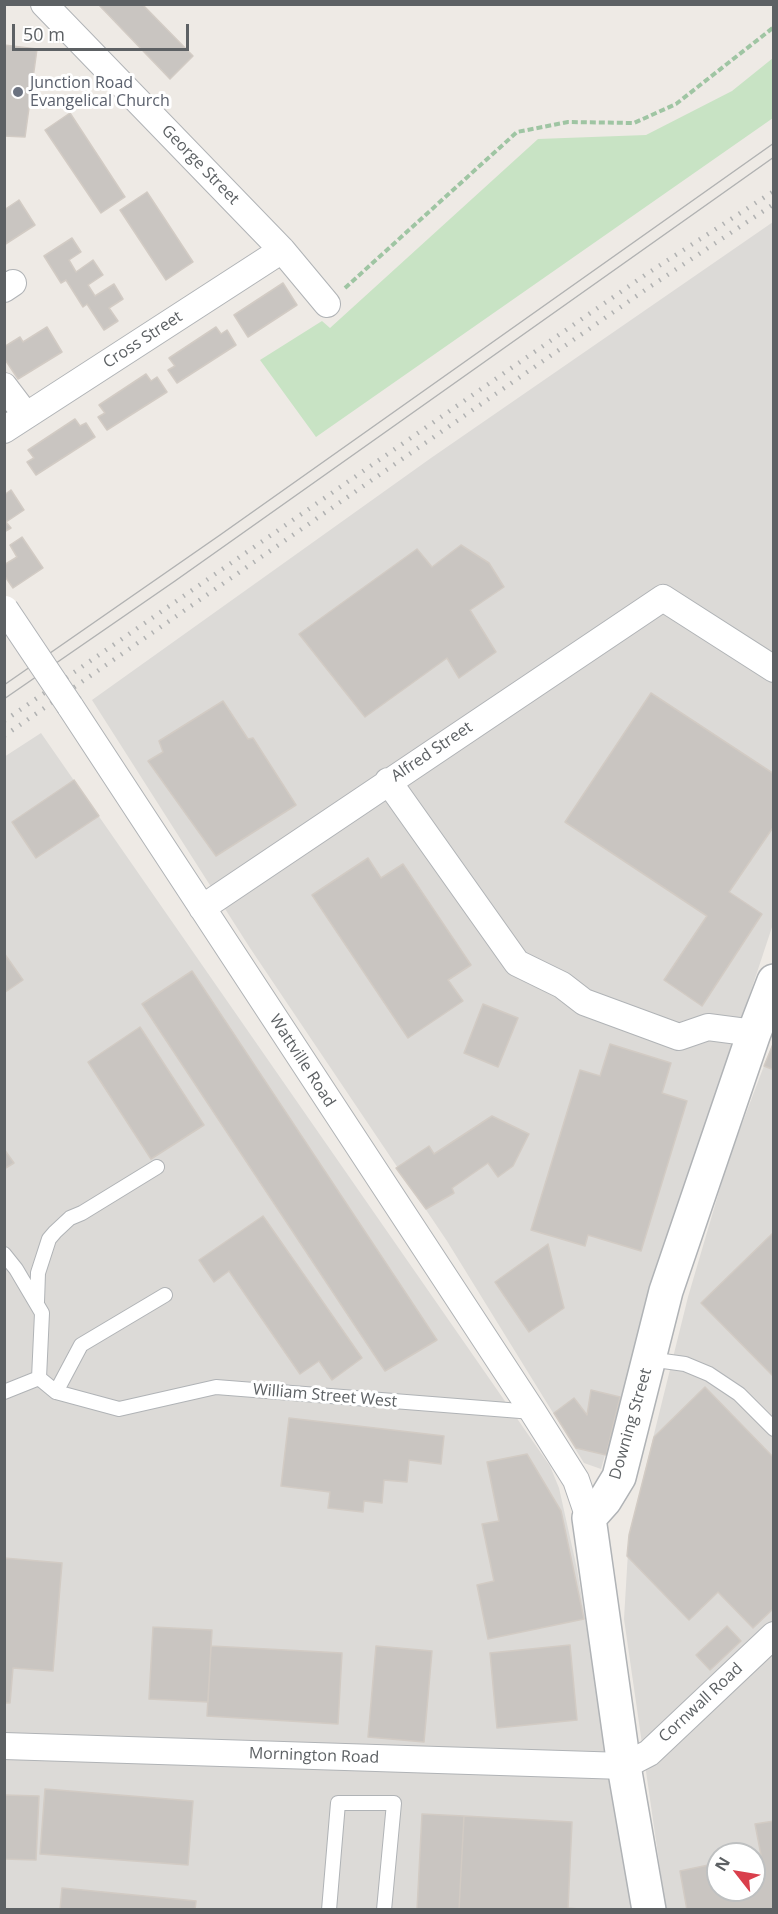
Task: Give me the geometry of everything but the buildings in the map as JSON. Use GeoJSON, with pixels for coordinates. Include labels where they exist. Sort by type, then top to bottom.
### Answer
{"type":"FeatureCollection","features":[{"type":"Feature","properties":{"kind":"street","name":"George Street"},"geometry":{"type":"LineString","coordinates":[[44,4],[282,250],[327,304]]}},
{"type":"Feature","properties":{"kind":"street","name":"Cross Street"},"geometry":{"type":"LineString","coordinates":[[4,430],[282,250]]}},
{"type":"Feature","properties":{"kind":"street"},"geometry":{"type":"LineString","coordinates":[[4,386],[26,416]]}},
{"type":"Feature","properties":{"kind":"street","name":"Alfred Street"},"geometry":{"type":"LineString","coordinates":[[202,908],[663,598],[774,669]]}},
{"type":"Feature","properties":{"kind":"street","name":"Wattville Road"},"geometry":{"type":"LineString","coordinates":[[5,609],[533,1412],[576,1479],[589,1518]]}},
{"type":"Feature","properties":{"kind":"street"},"geometry":{"type":"LineString","coordinates":[[388,781],[517,963],[561,985],[584,1002],[679,1037],[708,1027],[754,1033]]}},
{"type":"Feature","properties":{"kind":"street","name":"Downing Street"},"geometry":{"type":"LineString","coordinates":[[589,1518],[605,1500],[619,1477],[666,1291],[774,981]]}},
{"type":"Feature","properties":{"kind":"street"},"geometry":{"type":"LineString","coordinates":[[589,1518],[624,1766],[649,1910]]}},
{"type":"Feature","properties":{"kind":"street","name":"Cornwall Road"},"geometry":{"type":"LineString","coordinates":[[624,1766],[649,1753],[774,1635]]}},
{"type":"Feature","properties":{"kind":"street","name":"Mornington Road"},"geometry":{"type":"LineString","coordinates":[[4,1746],[624,1766]]}},
{"type":"Feature","properties":{"kind":"lane"},"geometry":{"type":"LineString","coordinates":[[37,1302],[38,1273],[54,1232],[70,1218],[157,1167]]}},
{"type":"Feature","properties":{"kind":"lane"},"geometry":{"type":"LineString","coordinates":[[4,1254],[42,1313],[39,1378]]}},
{"type":"Feature","properties":{"kind":"lane"},"geometry":{"type":"LineString","coordinates":[[39,1378],[56,1392],[81,1345],[165,1295]]}},
{"type":"Feature","properties":{"kind":"lane"},"geometry":{"type":"LineString","coordinates":[[649,1359],[685,1364],[709,1374],[739,1394],[774,1429]]}},
{"type":"Feature","properties":{"kind":"lane"},"geometry":{"type":"LineString","coordinates":[[4,1392],[39,1378]]}},
{"type":"Feature","properties":{"kind":"lane","name":"William Street West"},"geometry":{"type":"LineString","coordinates":[[56,1392],[119,1408],[216,1387],[533,1412]]}},
{"type":"Feature","properties":{"kind":"lane"},"geometry":{"type":"LineString","coordinates":[[329,1910],[339,1803],[394,1803],[384,1910]]}},
{"type":"Feature","properties":{"kind":"path"},"geometry":{"type":"LineString","coordinates":[[327,304],[517,132],[568,122],[634,123],[676,104],[774,27]]}},
{"type":"Feature","properties":{"kind":"shaded area"},"geometry":{"type":"Polygon","coordinates":[[[773,222],[773,924],[649,1299],[601,1469],[584,1463],[447,1241],[250,948],[92,700],[431,458],[773,222]]]}},
{"type":"Feature","properties":{"kind":"shaded area"},"geometry":{"type":"Polygon","coordinates":[[[41,733],[550,1466],[559,1488],[577,1569],[633,1909],[5,1910],[4,757],[41,733]]]}},
{"type":"Feature","properties":{"kind":"shaded area"},"geometry":{"type":"Polygon","coordinates":[[[773,1042],[773,1909],[666,1910],[624,1619],[629,1535],[688,1297],[728,1161],[773,1042]]]}},
{"type":"Feature","properties":{"kind":"green space"},"geometry":{"type":"Polygon","coordinates":[[[773,58],[773,118],[316,437],[260,360],[322,321],[330,328],[538,139],[646,135],[732,91],[773,58]]]}},
{"type":"Feature","properties":{"kind":"tram line"},"geometry":{"type":"LineString","coordinates":[[4,685],[774,143]]}},
{"type":"Feature","properties":{"kind":"tram line"},"geometry":{"type":"LineString","coordinates":[[4,699],[175,581],[774,157]]}},
{"type":"Feature","properties":{"kind":"railway"},"geometry":{"type":"LineString","coordinates":[[4,721],[645,275],[774,191]]}},
{"type":"Feature","properties":{"kind":"railway"},"geometry":{"type":"LineString","coordinates":[[4,736],[648,288],[774,204]]}},
{"type":"Feature","properties":{"kind":"place","name":"Junction Road Evangelical Church"},"geometry":{"type":"Point","coordinates":[18,92]}}]}
